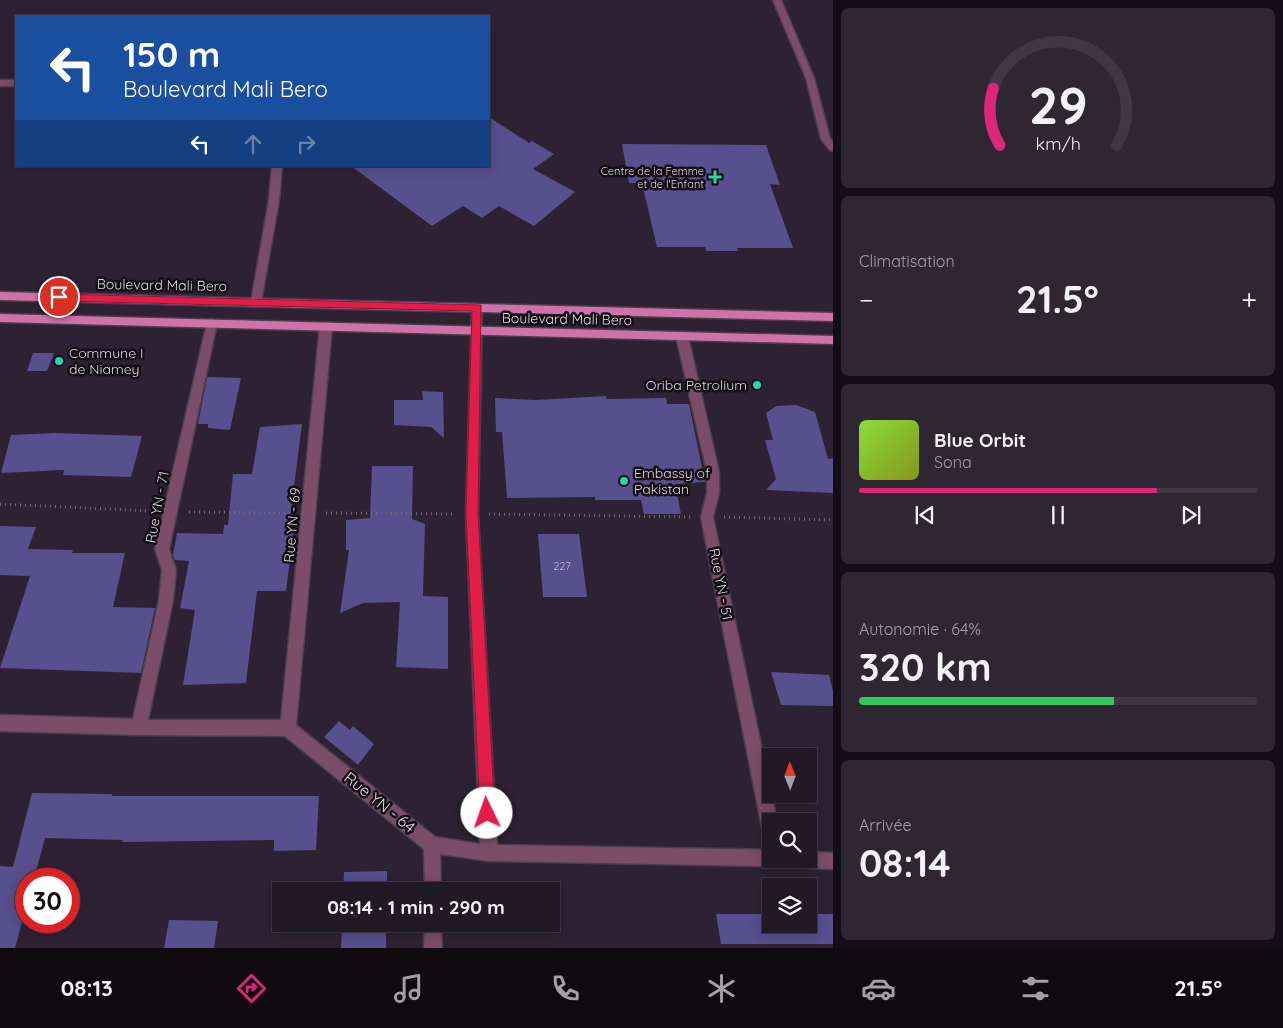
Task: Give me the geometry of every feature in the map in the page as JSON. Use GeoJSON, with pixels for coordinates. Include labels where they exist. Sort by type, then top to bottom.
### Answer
{"type":"FeatureCollection","features":[{"type":"Feature","properties":{"kind":"main road","name":"Boulevard Mali Bero"},"geometry":{"type":"LineString","coordinates":[[0,296],[833,317]]}},
{"type":"Feature","properties":{"kind":"main road","name":"Boulevard Mali Bero"},"geometry":{"type":"LineString","coordinates":[[0,319],[212,322],[478,332],[833,340]]}},
{"type":"Feature","properties":{"kind":"street"},"geometry":{"type":"LineString","coordinates":[[777,0],[810,78],[826,139],[833,148]]}},
{"type":"Feature","properties":{"kind":"street"},"geometry":{"type":"LineString","coordinates":[[0,84],[15,83]]}},
{"type":"Feature","properties":{"kind":"street"},"geometry":{"type":"LineString","coordinates":[[256,302],[261,263],[277,196],[277,167]]}},
{"type":"Feature","properties":{"kind":"street"},"geometry":{"type":"LineString","coordinates":[[477,308],[478,332],[472,514],[490,853]]}},
{"type":"Feature","properties":{"kind":"street","name":"Rue YN - 71"},"geometry":{"type":"LineString","coordinates":[[139,727],[166,600],[168,570],[162,548],[212,322]]}},
{"type":"Feature","properties":{"kind":"street","name":"Rue YN - 69"},"geometry":{"type":"LineString","coordinates":[[288,728],[326,326]]}},
{"type":"Feature","properties":{"kind":"street","name":"Rue YN - 51"},"geometry":{"type":"LineString","coordinates":[[682,336],[713,472],[713,492],[707,517],[767,813]]}},
{"type":"Feature","properties":{"kind":"street"},"geometry":{"type":"LineString","coordinates":[[0,723],[139,727],[288,728]]}},
{"type":"Feature","properties":{"kind":"street","name":"Rue YN - 64"},"geometry":{"type":"LineString","coordinates":[[288,728],[432,845]]}},
{"type":"Feature","properties":{"kind":"street"},"geometry":{"type":"LineString","coordinates":[[433,882],[432,845],[490,853],[762,858]]}},
{"type":"Feature","properties":{"kind":"street"},"geometry":{"type":"LineString","coordinates":[[817,860],[833,861]]}},
{"type":"Feature","properties":{"kind":"street"},"geometry":{"type":"LineString","coordinates":[[433,932],[433,948]]}},
{"type":"Feature","properties":{"kind":"path"},"geometry":{"type":"LineString","coordinates":[[0,504],[170,511],[833,520]]}},
{"type":"Feature","properties":{"kind":"building"},"geometry":{"type":"Polygon","coordinates":[[[490,118],[529,143],[532,141],[554,154],[533,169],[575,192],[534,226],[499,206],[482,218],[463,206],[432,226],[352,167],[490,167],[490,118]]]}},
{"type":"Feature","properties":{"kind":"building"},"geometry":{"type":"Polygon","coordinates":[[[622,144],[766,145],[780,185],[770,184],[793,248],[737,248],[738,251],[706,251],[705,247],[657,247],[642,183],[629,183],[622,144]]]}},
{"type":"Feature","properties":{"kind":"building"},"geometry":{"type":"Polygon","coordinates":[[[33,353],[54,353],[47,371],[27,371],[33,353]]]}},
{"type":"Feature","properties":{"kind":"building"},"geometry":{"type":"Polygon","coordinates":[[[207,377],[241,378],[230,430],[208,428],[208,424],[198,424],[207,377]]]}},
{"type":"Feature","properties":{"kind":"building"},"geometry":{"type":"Polygon","coordinates":[[[422,391],[443,392],[444,438],[431,427],[394,425],[394,400],[423,400],[422,391]]]}},
{"type":"Feature","properties":{"kind":"building"},"geometry":{"type":"Polygon","coordinates":[[[606,396],[606,399],[666,398],[667,404],[689,404],[705,482],[675,484],[681,514],[644,514],[641,500],[595,500],[595,497],[507,498],[502,432],[496,432],[495,398],[535,400],[606,396]]]}},
{"type":"Feature","properties":{"kind":"building"},"geometry":{"type":"Polygon","coordinates":[[[796,405],[815,412],[828,459],[833,458],[833,493],[766,490],[776,479],[765,440],[773,440],[766,413],[776,406],[796,405]]]}},
{"type":"Feature","properties":{"kind":"building"},"geometry":{"type":"Polygon","coordinates":[[[302,424],[290,518],[295,519],[286,591],[257,591],[246,683],[183,685],[195,610],[180,608],[189,561],[175,560],[173,555],[177,533],[223,534],[224,525],[228,525],[233,474],[252,474],[260,427],[302,424]]]}},
{"type":"Feature","properties":{"kind":"building"},"geometry":{"type":"Polygon","coordinates":[[[55,433],[142,436],[131,477],[63,475],[64,470],[1,473],[11,435],[55,433]]]}},
{"type":"Feature","properties":{"kind":"building"},"geometry":{"type":"Polygon","coordinates":[[[372,466],[413,466],[412,519],[425,524],[423,596],[448,597],[448,669],[396,667],[400,602],[363,603],[340,613],[349,550],[346,550],[346,520],[370,518],[372,466]]]}},
{"type":"Feature","properties":{"kind":"building"},"geometry":{"type":"Polygon","coordinates":[[[0,526],[36,527],[28,549],[73,550],[72,553],[125,553],[113,607],[155,608],[141,673],[0,668],[30,576],[0,575],[0,526]]]}},
{"type":"Feature","properties":{"kind":"building"},"geometry":{"type":"Polygon","coordinates":[[[538,534],[579,534],[587,597],[543,597],[538,534]]]}},
{"type":"Feature","properties":{"kind":"building"},"geometry":{"type":"Polygon","coordinates":[[[771,672],[829,675],[833,691],[833,706],[781,705],[771,672]]]}},
{"type":"Feature","properties":{"kind":"building"},"geometry":{"type":"Polygon","coordinates":[[[339,721],[350,730],[353,726],[374,744],[358,765],[324,737],[339,721]]]}},
{"type":"Feature","properties":{"kind":"building"},"geometry":{"type":"Polygon","coordinates":[[[32,793],[112,794],[112,796],[319,796],[316,850],[274,851],[274,840],[122,842],[123,840],[45,838],[37,868],[15,868],[15,933],[19,933],[15,948],[0,948],[0,866],[13,867],[32,793]]]}},
{"type":"Feature","properties":{"kind":"building"},"geometry":{"type":"Polygon","coordinates":[[[387,871],[387,882],[343,882],[344,872],[387,871]]]}},
{"type":"Feature","properties":{"kind":"building"},"geometry":{"type":"Polygon","coordinates":[[[716,914],[762,914],[762,933],[817,933],[817,914],[833,914],[833,944],[721,944],[716,914]]]}},
{"type":"Feature","properties":{"kind":"building"},"geometry":{"type":"Polygon","coordinates":[[[169,920],[218,921],[214,948],[164,948],[169,920]]]}},
{"type":"Feature","properties":{"kind":"building"},"geometry":{"type":"Polygon","coordinates":[[[342,932],[386,932],[386,948],[341,948],[342,932]]]}},
{"type":"Feature","properties":{"kind":"place","name":"Centre de la Femme et de l'Enfant"},"geometry":{"type":"Point","coordinates":[715,177]}},
{"type":"Feature","properties":{"kind":"place","name":"Commune I de Niamey"},"geometry":{"type":"Point","coordinates":[59,361]}},
{"type":"Feature","properties":{"kind":"place","name":"Oriba Petrolium"},"geometry":{"type":"Point","coordinates":[757,385]}},
{"type":"Feature","properties":{"kind":"place","name":"Embassy of Pakistan"},"geometry":{"type":"Point","coordinates":[624,481]}},
{"type":"Feature","properties":{"kind":"route"},"geometry":{"type":"LineString","coordinates":[[59,297],[477,308],[478,332],[472,514],[487,813]]}}]}
